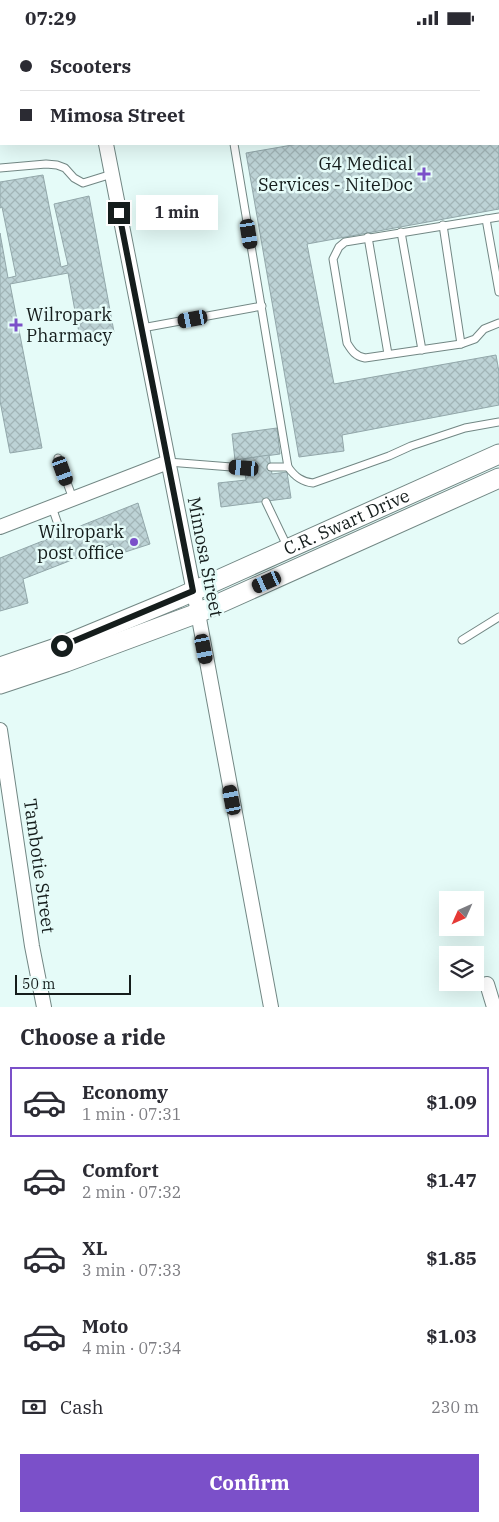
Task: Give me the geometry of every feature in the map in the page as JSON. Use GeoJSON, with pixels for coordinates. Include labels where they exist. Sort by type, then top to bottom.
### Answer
{"type":"FeatureCollection","features":[{"type":"Feature","properties":{"kind":"main road","name":"C.R. Swart Drive"},"geometry":{"type":"LineString","coordinates":[[0,667],[62,646],[193,591],[499,454]]}},
{"type":"Feature","properties":{"kind":"main road","name":"C.R. Swart Drive"},"geometry":{"type":"LineString","coordinates":[[0,684],[66,662],[198,613],[499,478]]}},
{"type":"Feature","properties":{"kind":"street","name":"Mimosa Street"},"geometry":{"type":"LineString","coordinates":[[106,145],[198,613],[271,1007]]}},
{"type":"Feature","properties":{"kind":"street"},"geometry":{"type":"LineString","coordinates":[[0,527],[168,462]]}},
{"type":"Feature","properties":{"kind":"street","name":"Tambotie Street"},"geometry":{"type":"LineString","coordinates":[[0,730],[32,946],[44,1007]]}},
{"type":"Feature","properties":{"kind":"street"},"geometry":{"type":"LineString","coordinates":[[487,984],[494,1007]]}},
{"type":"Feature","properties":{"kind":"lane"},"geometry":{"type":"LineString","coordinates":[[234,145],[288,467],[297,477],[305,482],[313,483],[420,443],[465,429],[499,422]]}},
{"type":"Feature","properties":{"kind":"lane"},"geometry":{"type":"LineString","coordinates":[[0,168],[46,164],[57,165],[65,168],[74,179],[83,183],[112,174]]}},
{"type":"Feature","properties":{"kind":"lane"},"geometry":{"type":"LineString","coordinates":[[499,217],[345,242],[339,247],[333,259],[347,343],[353,353],[359,357],[365,358],[461,344],[475,339],[484,329],[499,323]]}},
{"type":"Feature","properties":{"kind":"lane"},"geometry":{"type":"LineString","coordinates":[[486,219],[499,292]]}},
{"type":"Feature","properties":{"kind":"lane"},"geometry":{"type":"LineString","coordinates":[[443,225],[461,344]]}},
{"type":"Feature","properties":{"kind":"lane"},"geometry":{"type":"LineString","coordinates":[[401,232],[422,350]]}},
{"type":"Feature","properties":{"kind":"lane"},"geometry":{"type":"LineString","coordinates":[[368,237],[388,354]]}},
{"type":"Feature","properties":{"kind":"lane"},"geometry":{"type":"LineString","coordinates":[[141,328],[262,306]]}},
{"type":"Feature","properties":{"kind":"lane"},"geometry":{"type":"LineString","coordinates":[[58,458],[73,499]]}},
{"type":"Feature","properties":{"kind":"lane"},"geometry":{"type":"LineString","coordinates":[[168,462],[244,468]]}},
{"type":"Feature","properties":{"kind":"lane"},"geometry":{"type":"LineString","coordinates":[[271,467],[288,467]]}},
{"type":"Feature","properties":{"kind":"lane"},"geometry":{"type":"LineString","coordinates":[[266,502],[288,548]]}},
{"type":"Feature","properties":{"kind":"lane"},"geometry":{"type":"LineString","coordinates":[[52,507],[61,533]]}},
{"type":"Feature","properties":{"kind":"lane"},"geometry":{"type":"LineString","coordinates":[[462,640],[499,617]]}},
{"type":"Feature","properties":{"kind":"building"},"geometry":{"type":"Polygon","coordinates":[[[292,145],[499,145],[499,209],[307,244],[334,384],[496,355],[499,372],[499,405],[342,435],[344,451],[299,457],[246,153],[292,145]]]}},
{"type":"Feature","properties":{"kind":"building"},"geometry":{"type":"Polygon","coordinates":[[[43,175],[61,267],[68,265],[54,204],[89,196],[114,332],[80,338],[68,273],[10,284],[42,448],[10,453],[0,401],[0,233],[8,278],[16,276],[2,207],[0,208],[0,182],[43,175]]]}},
{"type":"Feature","properties":{"kind":"building"},"geometry":{"type":"Polygon","coordinates":[[[277,428],[280,454],[235,460],[232,434],[277,428]]]}},
{"type":"Feature","properties":{"kind":"building"},"geometry":{"type":"Polygon","coordinates":[[[269,455],[272,474],[287,472],[291,498],[221,507],[218,483],[246,480],[243,459],[269,455]]]}},
{"type":"Feature","properties":{"kind":"building"},"geometry":{"type":"Polygon","coordinates":[[[138,503],[150,544],[116,555],[113,544],[23,579],[28,603],[0,611],[0,558],[138,503]]]}},
{"type":"Feature","properties":{"kind":"place","name":"G4 Medical Services - NiteDoc"},"geometry":{"type":"Point","coordinates":[424,174]}},
{"type":"Feature","properties":{"kind":"place","name":"Wilropark Pharmacy"},"geometry":{"type":"Point","coordinates":[16,325]}},
{"type":"Feature","properties":{"kind":"place","name":"Wilropark post office"},"geometry":{"type":"Point","coordinates":[134,542]}},
{"type":"Feature","properties":{"kind":"route"},"geometry":{"type":"LineString","coordinates":[[62,646],[193,591],[119,213]]}}]}
